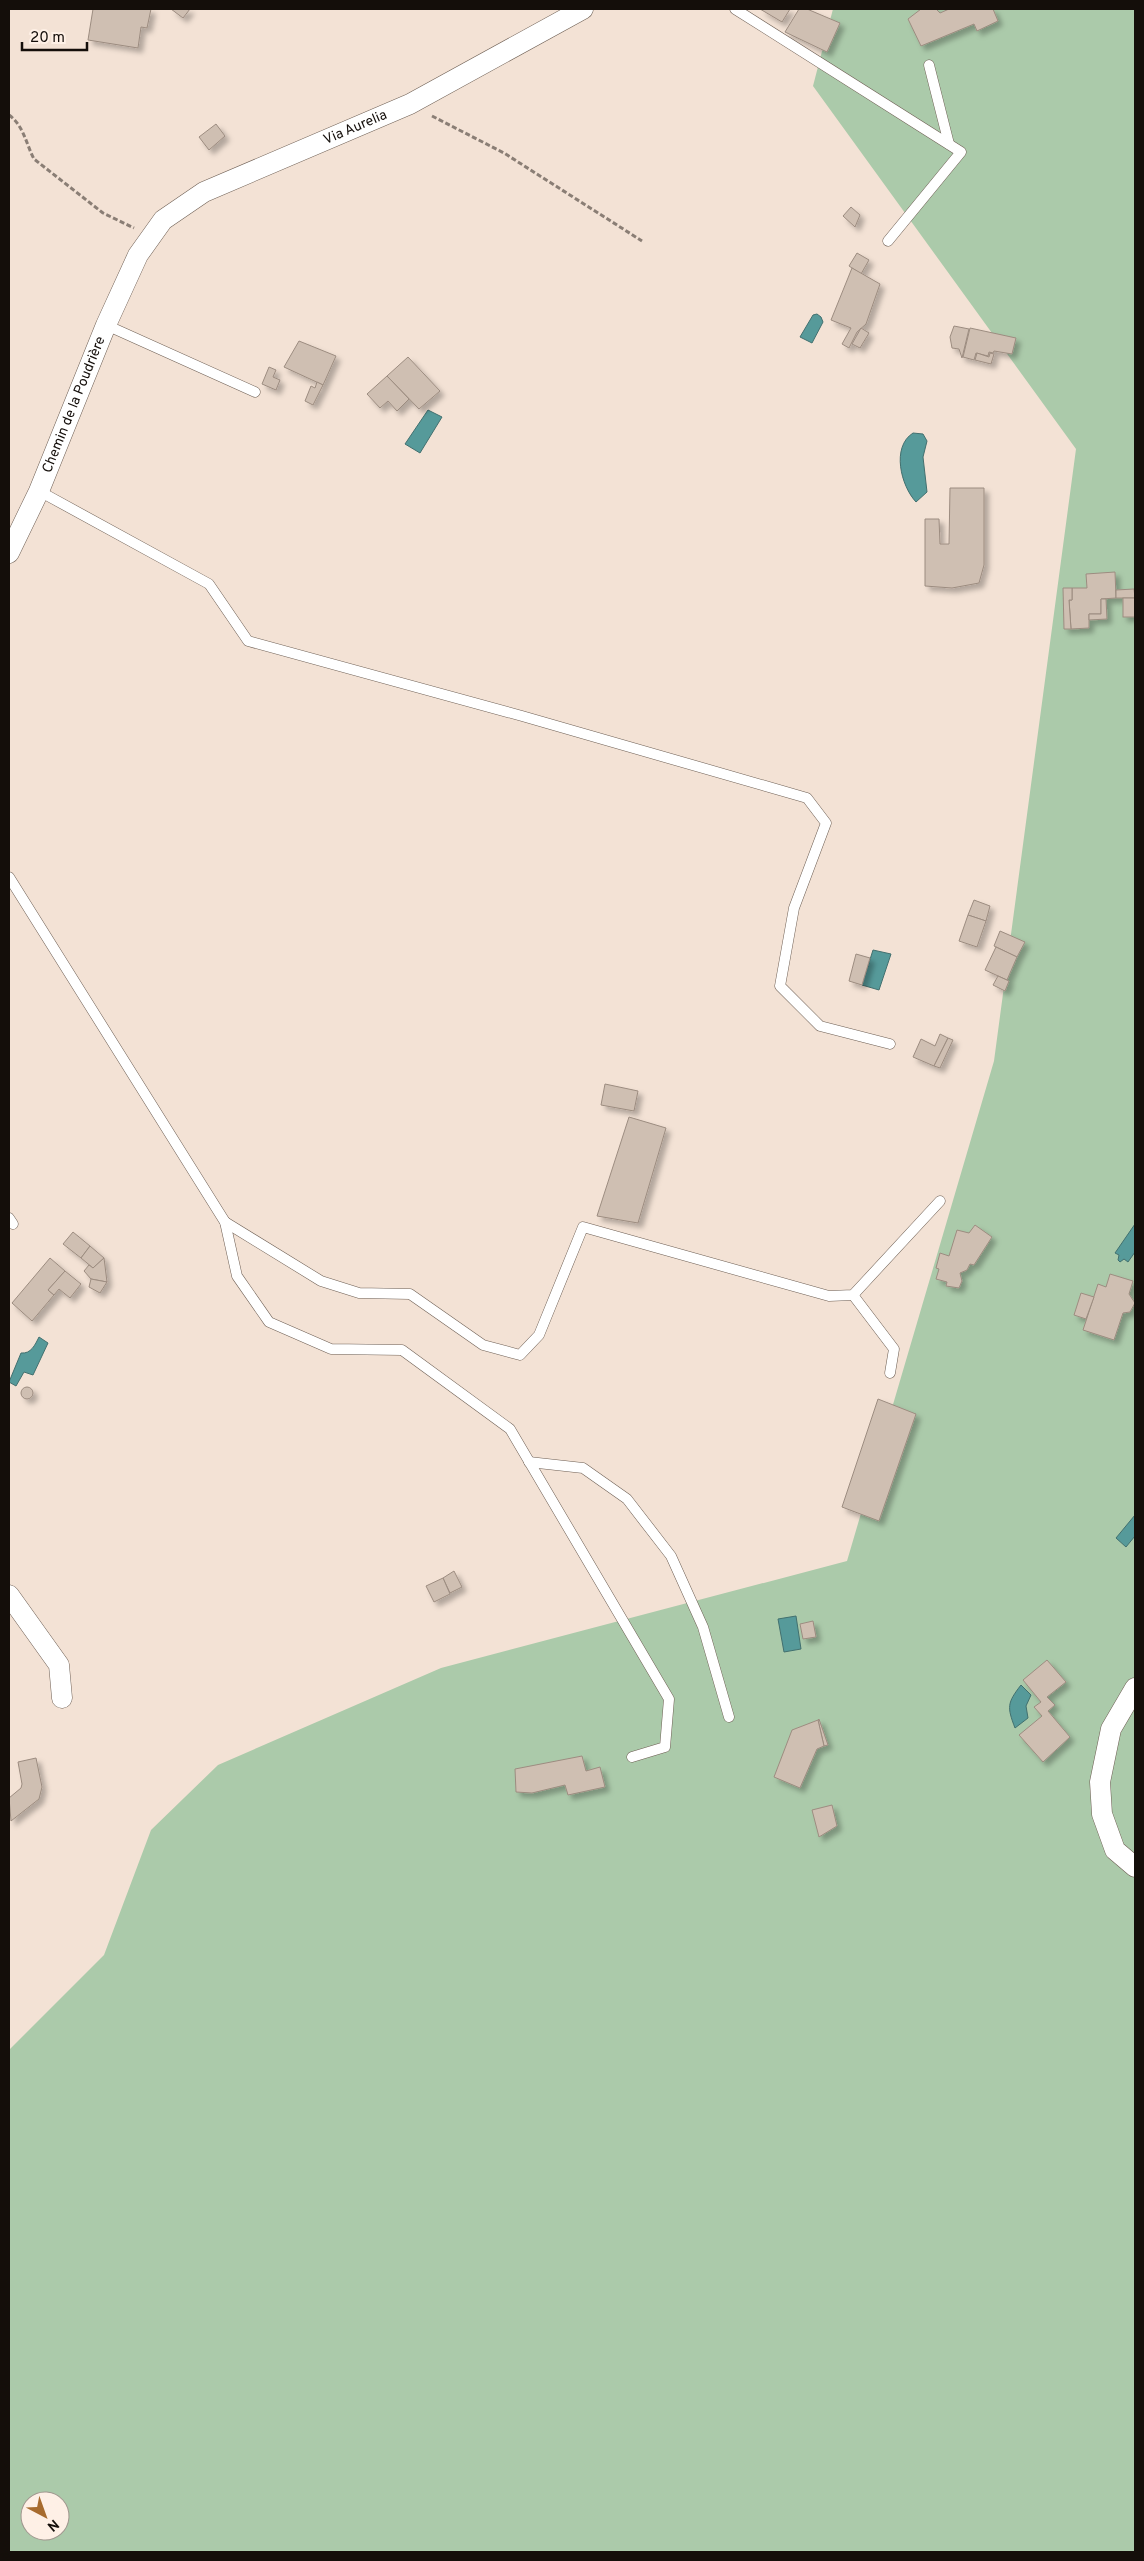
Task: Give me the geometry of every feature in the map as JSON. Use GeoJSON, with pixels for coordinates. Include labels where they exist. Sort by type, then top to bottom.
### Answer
{"type":"FeatureCollection","features":[{"type":"Feature","properties":{"kind":"street","name":"Via Aurelia"},"geometry":{"type":"LineString","coordinates":[[138,255],[163,220],[204,192],[410,104],[583,9]]}},
{"type":"Feature","properties":{"kind":"street","name":"Chemin de la Poudrière"},"geometry":{"type":"LineString","coordinates":[[9,553],[39,491],[106,325],[138,255]]}},
{"type":"Feature","properties":{"kind":"street"},"geometry":{"type":"LineString","coordinates":[[9,1595],[59,1665],[62,1698]]}},
{"type":"Feature","properties":{"kind":"street"},"geometry":{"type":"LineString","coordinates":[[1135,1688],[1111,1729],[1100,1782],[1102,1814],[1115,1850],[1135,1868]]}},
{"type":"Feature","properties":{"kind":"lane"},"geometry":{"type":"LineString","coordinates":[[735,9],[961,152],[888,241]]}},
{"type":"Feature","properties":{"kind":"lane"},"geometry":{"type":"LineString","coordinates":[[930,65],[949,144]]}},
{"type":"Feature","properties":{"kind":"lane"},"geometry":{"type":"LineString","coordinates":[[106,325],[255,392]]}},
{"type":"Feature","properties":{"kind":"lane"},"geometry":{"type":"LineString","coordinates":[[39,491],[209,584],[248,641],[531,718],[807,798],[826,823],[794,908],[780,986],[820,1026],[890,1044]]}},
{"type":"Feature","properties":{"kind":"lane"},"geometry":{"type":"LineString","coordinates":[[9,877],[225,1222],[236,1276],[269,1322],[331,1349],[402,1350],[510,1429],[669,1699],[665,1747],[632,1757]]}},
{"type":"Feature","properties":{"kind":"lane"},"geometry":{"type":"LineString","coordinates":[[225,1222],[286,1261],[321,1280],[359,1293],[410,1294],[483,1345],[520,1355],[539,1335],[583,1227],[829,1296],[853,1295],[940,1201]]}},
{"type":"Feature","properties":{"kind":"lane"},"geometry":{"type":"LineString","coordinates":[[853,1295],[894,1349],[890,1373]]}},
{"type":"Feature","properties":{"kind":"lane"},"geometry":{"type":"LineString","coordinates":[[530,1462],[583,1468],[627,1499],[671,1556],[703,1627],[729,1717]]}},
{"type":"Feature","properties":{"kind":"path"},"geometry":{"type":"LineString","coordinates":[[410,104],[504,153],[642,241]]}},
{"type":"Feature","properties":{"kind":"path"},"geometry":{"type":"LineString","coordinates":[[9,115],[24,134],[34,159],[103,213],[154,234]]}},
{"type":"Feature","properties":{"kind":"green space"},"geometry":{"type":"Polygon","coordinates":[[[833,9],[1135,9],[1135,2552],[9,2552],[9,2050],[104,1955],[151,1830],[218,1765],[441,1668],[847,1561],[994,1061],[1076,449],[813,86],[833,9]]]}},
{"type":"Feature","properties":{"kind":"water"},"geometry":{"type":"Polygon","coordinates":[[[817,314],[823,322],[812,343],[800,337],[813,315],[817,314]]]}},
{"type":"Feature","properties":{"kind":"water"},"geometry":{"type":"Polygon","coordinates":[[[428,410],[442,417],[420,453],[405,444],[428,410]]]}},
{"type":"Feature","properties":{"kind":"water"},"geometry":{"type":"Polygon","coordinates":[[[913,433],[923,434],[927,441],[923,457],[927,492],[916,502],[906,486],[900,457],[906,439],[913,433]]]}},
{"type":"Feature","properties":{"kind":"water"},"geometry":{"type":"Polygon","coordinates":[[[873,950],[891,954],[879,990],[862,985],[873,950]]]}},
{"type":"Feature","properties":{"kind":"water"},"geometry":{"type":"Polygon","coordinates":[[[1135,1224],[1135,1252],[1128,1262],[1124,1259],[1120,1262],[1118,1260],[1119,1255],[1115,1253],[1135,1224]]]}},
{"type":"Feature","properties":{"kind":"water"},"geometry":{"type":"Polygon","coordinates":[[[39,1337],[48,1343],[33,1375],[24,1372],[16,1386],[9,1382],[21,1353],[30,1350],[39,1337]]]}},
{"type":"Feature","properties":{"kind":"water"},"geometry":{"type":"Polygon","coordinates":[[[1135,1515],[1135,1536],[1126,1547],[1116,1538],[1135,1515]]]}},
{"type":"Feature","properties":{"kind":"water"},"geometry":{"type":"Polygon","coordinates":[[[796,1616],[801,1649],[784,1652],[778,1619],[796,1616]]]}},
{"type":"Feature","properties":{"kind":"water"},"geometry":{"type":"Polygon","coordinates":[[[1021,1685],[1031,1695],[1026,1706],[1028,1718],[1015,1728],[1010,1705],[1013,1696],[1021,1685]]]}},
{"type":"Feature","properties":{"kind":"building"},"geometry":{"type":"Polygon","coordinates":[[[93,9],[151,9],[147,28],[141,27],[138,48],[88,40],[93,9]]]}},
{"type":"Feature","properties":{"kind":"building"},"geometry":{"type":"Polygon","coordinates":[[[171,9],[190,9],[183,18],[171,9]]]}},
{"type":"Feature","properties":{"kind":"building"},"geometry":{"type":"Polygon","coordinates":[[[760,9],[790,9],[782,22],[760,9]]]}},
{"type":"Feature","properties":{"kind":"building"},"geometry":{"type":"Polygon","coordinates":[[[799,9],[807,9],[840,23],[827,52],[785,32],[799,9]]]}},
{"type":"Feature","properties":{"kind":"building"},"geometry":{"type":"Polygon","coordinates":[[[921,9],[936,9],[940,13],[949,9],[993,9],[998,21],[977,31],[974,24],[921,46],[908,19],[921,9]]]}},
{"type":"Feature","properties":{"kind":"building"},"geometry":{"type":"Polygon","coordinates":[[[216,124],[225,136],[209,150],[199,137],[216,124]]]}},
{"type":"Feature","properties":{"kind":"building"},"geometry":{"type":"Polygon","coordinates":[[[851,207],[860,215],[855,227],[843,216],[851,207]]]}},
{"type":"Feature","properties":{"kind":"building"},"geometry":{"type":"Polygon","coordinates":[[[857,253],[869,260],[861,274],[849,266],[857,253]]]}},
{"type":"Feature","properties":{"kind":"building"},"geometry":{"type":"Polygon","coordinates":[[[852,268],[880,284],[866,324],[857,332],[849,348],[842,344],[851,328],[831,320],[852,268]]]}},
{"type":"Feature","properties":{"kind":"building"},"geometry":{"type":"Polygon","coordinates":[[[954,326],[969,329],[962,358],[959,349],[952,348],[950,337],[954,326]]]}},
{"type":"Feature","properties":{"kind":"building"},"geometry":{"type":"Polygon","coordinates":[[[861,328],[869,333],[860,348],[852,344],[861,328]]]}},
{"type":"Feature","properties":{"kind":"building"},"geometry":{"type":"Polygon","coordinates":[[[970,328],[1016,338],[1012,354],[994,351],[993,353],[989,352],[988,356],[976,353],[974,360],[963,357],[970,328]]]}},
{"type":"Feature","properties":{"kind":"building"},"geometry":{"type":"Polygon","coordinates":[[[299,341],[336,356],[323,385],[284,367],[299,341]]]}},
{"type":"Feature","properties":{"kind":"building"},"geometry":{"type":"Polygon","coordinates":[[[977,353],[989,357],[990,353],[994,354],[991,364],[975,360],[977,353]]]}},
{"type":"Feature","properties":{"kind":"building"},"geometry":{"type":"Polygon","coordinates":[[[408,357],[440,391],[419,409],[387,376],[408,357]]]}},
{"type":"Feature","properties":{"kind":"building"},"geometry":{"type":"Polygon","coordinates":[[[269,367],[276,370],[273,377],[280,380],[276,390],[262,384],[269,367]]]}},
{"type":"Feature","properties":{"kind":"building"},"geometry":{"type":"Polygon","coordinates":[[[387,376],[409,399],[397,411],[388,401],[380,408],[367,394],[387,376]]]}},
{"type":"Feature","properties":{"kind":"building"},"geometry":{"type":"Polygon","coordinates":[[[317,382],[323,385],[313,405],[305,401],[311,386],[315,388],[317,382]]]}},
{"type":"Feature","properties":{"kind":"building"},"geometry":{"type":"Polygon","coordinates":[[[950,488],[984,488],[984,565],[979,583],[952,588],[925,586],[925,519],[939,519],[940,544],[949,544],[950,488]]]}},
{"type":"Feature","properties":{"kind":"building"},"geometry":{"type":"Polygon","coordinates":[[[1115,572],[1116,598],[1101,599],[1101,614],[1089,614],[1089,628],[1071,629],[1069,600],[1072,600],[1072,588],[1087,588],[1086,574],[1115,572]]]}},
{"type":"Feature","properties":{"kind":"building"},"geometry":{"type":"Polygon","coordinates":[[[1063,588],[1072,588],[1072,600],[1069,600],[1071,629],[1064,629],[1063,588]]]}},
{"type":"Feature","properties":{"kind":"building"},"geometry":{"type":"Polygon","coordinates":[[[1134,589],[1135,598],[1116,598],[1116,590],[1134,589]]]}},
{"type":"Feature","properties":{"kind":"building"},"geometry":{"type":"Polygon","coordinates":[[[1123,598],[1135,598],[1135,617],[1123,617],[1123,598]]]}},
{"type":"Feature","properties":{"kind":"building"},"geometry":{"type":"Polygon","coordinates":[[[1101,599],[1106,599],[1107,619],[1089,620],[1089,614],[1101,614],[1101,599]]]}},
{"type":"Feature","properties":{"kind":"building"},"geometry":{"type":"Polygon","coordinates":[[[974,900],[990,906],[986,921],[968,915],[974,900]]]}},
{"type":"Feature","properties":{"kind":"building"},"geometry":{"type":"Polygon","coordinates":[[[968,915],[986,921],[977,947],[959,941],[968,915]]]}},
{"type":"Feature","properties":{"kind":"building"},"geometry":{"type":"Polygon","coordinates":[[[1000,931],[1025,942],[1017,957],[994,946],[1000,931]]]}},
{"type":"Feature","properties":{"kind":"building"},"geometry":{"type":"Polygon","coordinates":[[[996,947],[1017,957],[1007,980],[985,970],[996,947]]]}},
{"type":"Feature","properties":{"kind":"building"},"geometry":{"type":"Polygon","coordinates":[[[856,954],[870,958],[862,985],[849,981],[856,954]]]}},
{"type":"Feature","properties":{"kind":"building"},"geometry":{"type":"Polygon","coordinates":[[[998,976],[1009,981],[1005,991],[993,985],[998,976]]]}},
{"type":"Feature","properties":{"kind":"building"},"geometry":{"type":"Polygon","coordinates":[[[940,1034],[948,1038],[934,1066],[913,1057],[921,1039],[935,1046],[940,1034]]]}},
{"type":"Feature","properties":{"kind":"building"},"geometry":{"type":"Polygon","coordinates":[[[948,1038],[953,1040],[940,1068],[934,1066],[948,1038]]]}},
{"type":"Feature","properties":{"kind":"building"},"geometry":{"type":"Polygon","coordinates":[[[605,1084],[638,1091],[634,1111],[601,1105],[605,1084]]]}},
{"type":"Feature","properties":{"kind":"building"},"geometry":{"type":"Polygon","coordinates":[[[629,1117],[666,1128],[638,1223],[597,1216],[629,1117]]]}},
{"type":"Feature","properties":{"kind":"building"},"geometry":{"type":"Polygon","coordinates":[[[975,1225],[992,1237],[974,1265],[970,1264],[967,1270],[960,1273],[962,1281],[959,1288],[946,1286],[947,1282],[936,1279],[939,1269],[936,1268],[940,1253],[949,1256],[957,1230],[969,1233],[975,1225]]]}},
{"type":"Feature","properties":{"kind":"building"},"geometry":{"type":"Polygon","coordinates":[[[73,1232],[90,1246],[81,1258],[63,1244],[73,1232]]]}},
{"type":"Feature","properties":{"kind":"building"},"geometry":{"type":"Polygon","coordinates":[[[90,1246],[104,1258],[93,1268],[81,1258],[90,1246]]]}},
{"type":"Feature","properties":{"kind":"building"},"geometry":{"type":"Polygon","coordinates":[[[50,1258],[65,1271],[48,1290],[54,1295],[32,1321],[12,1303],[50,1258]]]}},
{"type":"Feature","properties":{"kind":"building"},"geometry":{"type":"Polygon","coordinates":[[[104,1258],[107,1282],[91,1279],[84,1271],[89,1265],[93,1268],[104,1258]]]}},
{"type":"Feature","properties":{"kind":"building"},"geometry":{"type":"Polygon","coordinates":[[[65,1271],[81,1284],[70,1298],[59,1289],[54,1295],[48,1290],[65,1271]]]}},
{"type":"Feature","properties":{"kind":"building"},"geometry":{"type":"Polygon","coordinates":[[[1110,1274],[1133,1281],[1129,1294],[1135,1303],[1130,1312],[1123,1313],[1114,1340],[1083,1330],[1098,1284],[1106,1287],[1110,1274]]]}},
{"type":"Feature","properties":{"kind":"building"},"geometry":{"type":"Polygon","coordinates":[[[91,1279],[107,1282],[100,1293],[89,1287],[91,1279]]]}},
{"type":"Feature","properties":{"kind":"building"},"geometry":{"type":"Polygon","coordinates":[[[1081,1293],[1094,1297],[1086,1319],[1074,1315],[1081,1293]]]}},
{"type":"Feature","properties":{"kind":"building"},"geometry":{"type":"Polygon","coordinates":[[[27,1387],[33,1393],[27,1399],[21,1393],[27,1387]]]}},
{"type":"Feature","properties":{"kind":"building"},"geometry":{"type":"Polygon","coordinates":[[[878,1399],[916,1414],[879,1521],[842,1507],[878,1399]]]}},
{"type":"Feature","properties":{"kind":"building"},"geometry":{"type":"Polygon","coordinates":[[[454,1571],[462,1587],[450,1593],[443,1578],[454,1571]]]}},
{"type":"Feature","properties":{"kind":"building"},"geometry":{"type":"Polygon","coordinates":[[[443,1578],[450,1594],[434,1602],[426,1586],[443,1578]]]}},
{"type":"Feature","properties":{"kind":"building"},"geometry":{"type":"Polygon","coordinates":[[[813,1621],[816,1637],[803,1639],[800,1624],[813,1621]]]}},
{"type":"Feature","properties":{"kind":"building"},"geometry":{"type":"Polygon","coordinates":[[[1047,1660],[1066,1682],[1047,1697],[1055,1705],[1048,1711],[1070,1737],[1043,1762],[1019,1735],[1042,1716],[1034,1707],[1041,1702],[1023,1680],[1047,1660]]]}},
{"type":"Feature","properties":{"kind":"building"},"geometry":{"type":"Polygon","coordinates":[[[819,1719],[828,1745],[824,1746],[819,1719]]]}},
{"type":"Feature","properties":{"kind":"building"},"geometry":{"type":"Polygon","coordinates":[[[818,1720],[824,1746],[817,1749],[800,1788],[774,1777],[792,1730],[818,1720]]]}},
{"type":"Feature","properties":{"kind":"building"},"geometry":{"type":"Polygon","coordinates":[[[582,1756],[586,1771],[600,1767],[605,1787],[568,1795],[565,1785],[532,1793],[516,1792],[515,1769],[582,1756]]]}},
{"type":"Feature","properties":{"kind":"building"},"geometry":{"type":"Polygon","coordinates":[[[36,1758],[42,1787],[39,1799],[11,1821],[9,1798],[21,1788],[22,1784],[18,1762],[36,1758]]]}},
{"type":"Feature","properties":{"kind":"building"},"geometry":{"type":"Polygon","coordinates":[[[832,1805],[837,1826],[819,1837],[812,1810],[832,1805]]]}}]}
